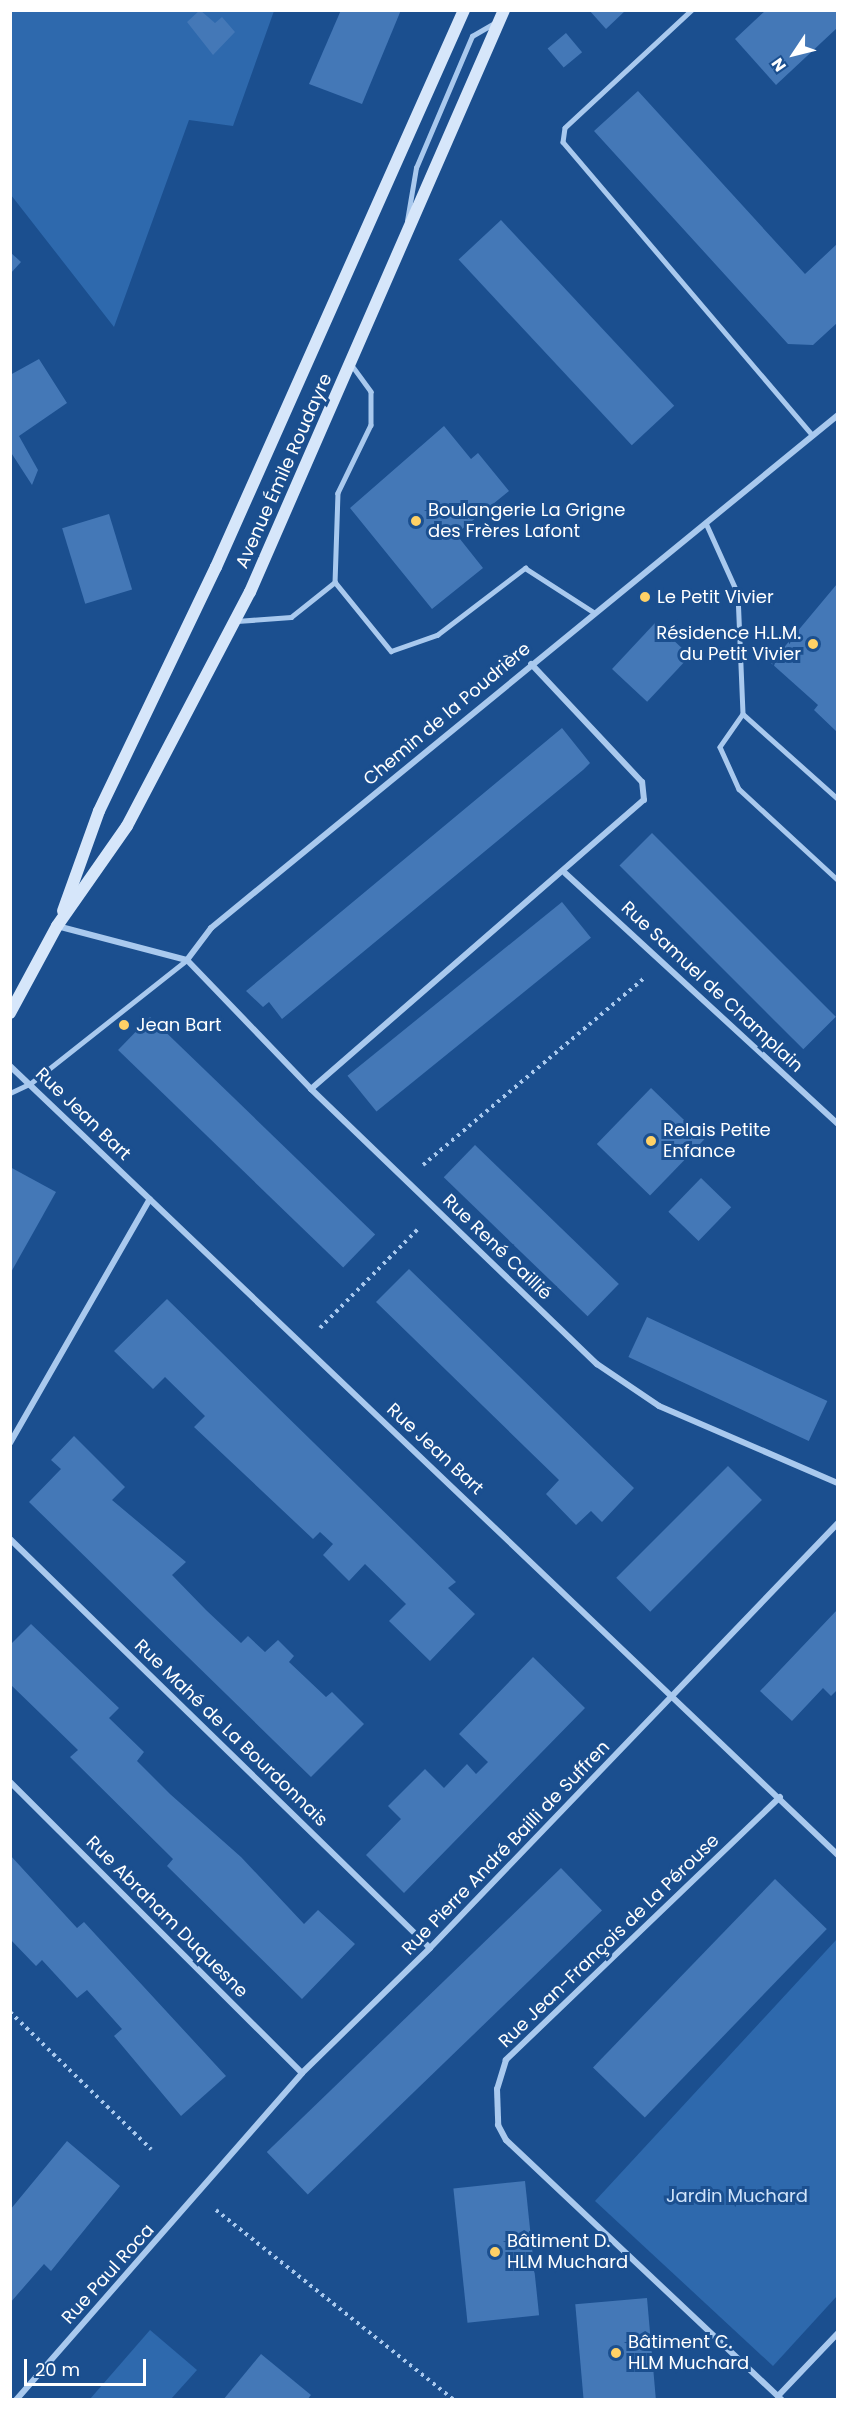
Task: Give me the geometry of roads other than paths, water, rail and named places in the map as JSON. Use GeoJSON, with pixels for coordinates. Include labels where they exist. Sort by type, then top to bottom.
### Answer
{"type":"FeatureCollection","features":[{"type":"Feature","properties":{"kind":"street","name":"Avenue Émile Roudayre"},"geometry":{"type":"LineString","coordinates":[[57,926],[99,811],[216,567],[464,10]]}},
{"type":"Feature","properties":{"kind":"street","name":"Avenue Émile Roudayre"},"geometry":{"type":"LineString","coordinates":[[10,1013],[57,926],[127,826],[235,621],[402,250],[502,15]]}},
{"type":"Feature","properties":{"kind":"street","name":"Chemin de la Poudrière"},"geometry":{"type":"LineString","coordinates":[[187,960],[211,928],[837,415]]}},
{"type":"Feature","properties":{"kind":"street"},"geometry":{"type":"LineString","coordinates":[[311,1089],[565,873],[644,800],[642,782],[531,664]]}},
{"type":"Feature","properties":{"kind":"street","name":"Rue Samuel de Champlain"},"geometry":{"type":"LineString","coordinates":[[565,873],[837,1124]]}},
{"type":"Feature","properties":{"kind":"street"},"geometry":{"type":"LineString","coordinates":[[57,926],[187,960]]}},
{"type":"Feature","properties":{"kind":"street","name":"Rue René Caillié"},"geometry":{"type":"LineString","coordinates":[[187,960],[311,1089],[597,1364],[650,1400],[837,1483]]}},
{"type":"Feature","properties":{"kind":"street","name":"Rue Jean Bart"},"geometry":{"type":"LineString","coordinates":[[10,1066],[31,1083],[303,1345],[675,1695],[837,1856]]}},
{"type":"Feature","properties":{"kind":"street"},"geometry":{"type":"LineString","coordinates":[[10,1443],[150,1199]]}},
{"type":"Feature","properties":{"kind":"street","name":"Rue Pierre André Bailli de Suffren"},"geometry":{"type":"LineString","coordinates":[[198,2196],[302,2073],[430,1948],[675,1695],[837,1523]]}},
{"type":"Feature","properties":{"kind":"street","name":"Rue Mahé de La Bourdonnais"},"geometry":{"type":"LineString","coordinates":[[10,1539],[430,1948]]}},
{"type":"Feature","properties":{"kind":"street","name":"Rue Abraham Duquesne"},"geometry":{"type":"LineString","coordinates":[[10,1782],[302,2073]]}},
{"type":"Feature","properties":{"kind":"street","name":"Rue Jean-François de La Pérouse"},"geometry":{"type":"LineString","coordinates":[[780,1797],[506,2060],[497,2089],[498,2125],[506,2140],[780,2398]]}},
{"type":"Feature","properties":{"kind":"street","name":"Rue Paul Roca"},"geometry":{"type":"LineString","coordinates":[[16,2400],[198,2196]]}},
{"type":"Feature","properties":{"kind":"street"},"geometry":{"type":"LineString","coordinates":[[780,2398],[837,2333]]}},
{"type":"Feature","properties":{"kind":"lane"},"geometry":{"type":"LineString","coordinates":[[692,10],[565,128],[563,142],[812,435]]}},
{"type":"Feature","properties":{"kind":"lane"},"geometry":{"type":"LineString","coordinates":[[402,250],[416,168],[472,36],[502,15]]}},
{"type":"Feature","properties":{"kind":"lane"},"geometry":{"type":"LineString","coordinates":[[351,364],[371,392],[371,425],[338,493],[335,582],[391,651],[437,635],[525,568],[595,613]]}},
{"type":"Feature","properties":{"kind":"lane"},"geometry":{"type":"LineString","coordinates":[[706,523],[738,594],[743,714],[720,747],[739,789],[837,880]]}},
{"type":"Feature","properties":{"kind":"lane"},"geometry":{"type":"LineString","coordinates":[[235,621],[291,617],[335,582]]}},
{"type":"Feature","properties":{"kind":"lane"},"geometry":{"type":"LineString","coordinates":[[743,714],[837,799]]}},
{"type":"Feature","properties":{"kind":"lane"},"geometry":{"type":"LineString","coordinates":[[10,1093],[31,1083],[187,960]]}},
{"type":"Feature","properties":{"kind":"place","name":"Boulangerie La Grigne des Frères Lafont"},"geometry":{"type":"Point","coordinates":[416,521]}},
{"type":"Feature","properties":{"kind":"place","name":"Le Petit Vivier"},"geometry":{"type":"Point","coordinates":[645,597]}},
{"type":"Feature","properties":{"kind":"place","name":"Résidence H.L.M. du Petit Vivier"},"geometry":{"type":"Point","coordinates":[813,644]}},
{"type":"Feature","properties":{"kind":"place","name":"Jean Bart"},"geometry":{"type":"Point","coordinates":[124,1025]}},
{"type":"Feature","properties":{"kind":"place","name":"Relais Petite Enfance"},"geometry":{"type":"Point","coordinates":[651,1141]}},
{"type":"Feature","properties":{"kind":"place","name":"Bâtiment D. HLM Muchard"},"geometry":{"type":"Point","coordinates":[495,2252]}},
{"type":"Feature","properties":{"kind":"place","name":"Bâtiment C. HLM Muchard"},"geometry":{"type":"Point","coordinates":[616,2353]}},
{"type":"Feature","properties":{"kind":"park label","name":"Jardin Muchard"},"geometry":{"type":"Point","coordinates":[737,2196]}}]}
